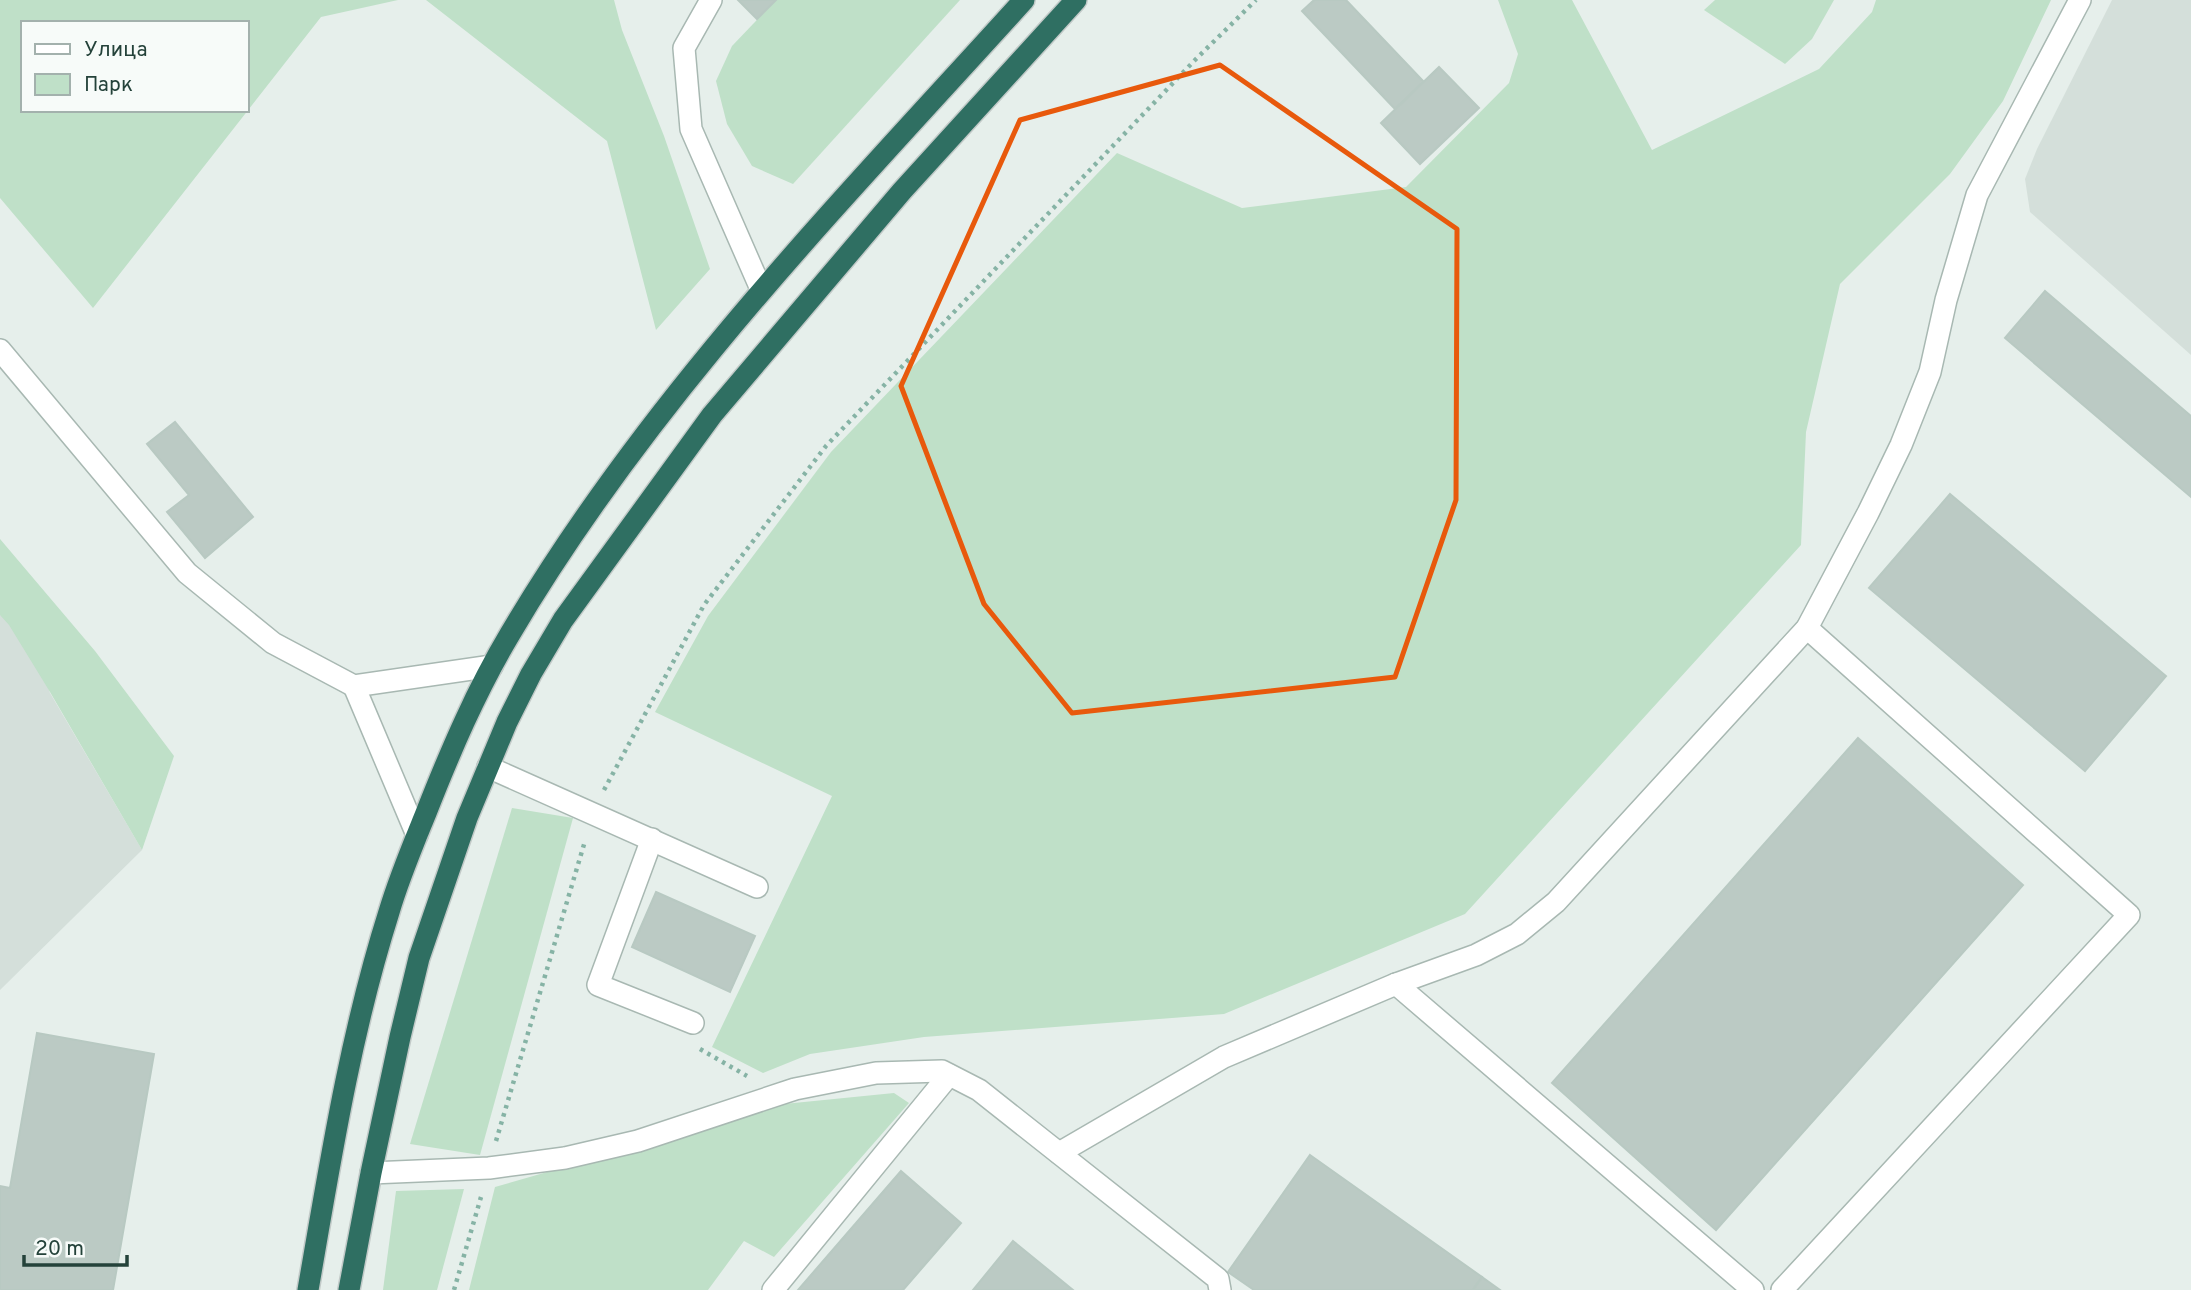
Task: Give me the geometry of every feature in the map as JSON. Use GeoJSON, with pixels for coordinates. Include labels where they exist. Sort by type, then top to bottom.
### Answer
{"type":"FeatureCollection","features":[{"type":"Feature","properties":{"kind":"highway"},"geometry":{"type":"LineString","coordinates":[[308,1290],[343,1097],[366,991],[389,909],[451,750],[510,633],[588,511],[670,401],[717,347],[761,289],[1024,0]]}},
{"type":"Feature","properties":{"kind":"highway"},"geometry":{"type":"LineString","coordinates":[[349,1290],[370,1172],[419,958],[467,818],[531,674],[563,620],[712,415],[902,191],[1076,0]]}},
{"type":"Feature","properties":{"kind":"street"},"geometry":{"type":"LineString","coordinates":[[711,0],[684,48],[691,130],[761,289]]}},
{"type":"Feature","properties":{"kind":"street"},"geometry":{"type":"LineString","coordinates":[[1059,1153],[1224,1056],[1396,984],[1476,955],[1517,934],[1556,902],[1807,628],[1879,491],[1930,372],[1946,300],[1978,195],[2080,0]]}},
{"type":"Feature","properties":{"kind":"street"},"geometry":{"type":"LineString","coordinates":[[0,350],[187,573],[273,643],[354,686],[492,666]]}},
{"type":"Feature","properties":{"kind":"street"},"geometry":{"type":"LineString","coordinates":[[1782,1290],[2129,915],[1807,628]]}},
{"type":"Feature","properties":{"kind":"street"},"geometry":{"type":"LineString","coordinates":[[354,686],[417,835]]}},
{"type":"Feature","properties":{"kind":"street"},"geometry":{"type":"LineString","coordinates":[[488,766],[757,887]]}},
{"type":"Feature","properties":{"kind":"street"},"geometry":{"type":"LineString","coordinates":[[652,839],[598,985],[693,1023]]}},
{"type":"Feature","properties":{"kind":"street"},"geometry":{"type":"LineString","coordinates":[[1396,984],[1752,1290]]}},
{"type":"Feature","properties":{"kind":"street"},"geometry":{"type":"LineString","coordinates":[[370,1172],[489,1168],[565,1158],[638,1141],[795,1089],[876,1073],[942,1071],[979,1090],[1059,1153],[1218,1279],[1220,1290]]}},
{"type":"Feature","properties":{"kind":"street"},"geometry":{"type":"LineString","coordinates":[[774,1290],[949,1075]]}},
{"type":"Feature","properties":{"kind":"path"},"geometry":{"type":"LineString","coordinates":[[454,1290],[581,850],[607,782],[704,605],[825,446],[1195,60],[1256,0]]}},
{"type":"Feature","properties":{"kind":"path"},"geometry":{"type":"LineString","coordinates":[[693,1023],[690,1043],[778,1095]]}},
{"type":"Feature","properties":{"kind":"highlighted area"},"geometry":{"type":"Polygon","coordinates":[[[1220,65],[1457,229],[1456,500],[1395,677],[1072,713],[984,604],[901,386],[1020,120],[1220,65]]]}},
{"type":"Feature","properties":{"kind":"shaded area"},"geometry":{"type":"Polygon","coordinates":[[[2112,0],[2191,0],[2191,355],[2030,212],[2025,179],[2037,149],[2112,0]]]}},
{"type":"Feature","properties":{"kind":"shaded area"},"geometry":{"type":"Polygon","coordinates":[[[0,539],[50,693],[142,850],[0,990],[0,539]]]}},
{"type":"Feature","properties":{"kind":"green space"},"geometry":{"type":"Polygon","coordinates":[[[0,0],[398,0],[321,17],[248,110],[248,21],[21,21],[21,112],[247,112],[93,308],[0,198],[0,0]]]}},
{"type":"Feature","properties":{"kind":"green space"},"geometry":{"type":"Polygon","coordinates":[[[426,0],[614,0],[622,30],[664,136],[710,269],[656,330],[607,141],[426,0]]]}},
{"type":"Feature","properties":{"kind":"green space"},"geometry":{"type":"Polygon","coordinates":[[[776,0],[960,0],[793,184],[752,166],[727,124],[716,81],[732,46],[776,0]]]}},
{"type":"Feature","properties":{"kind":"green space"},"geometry":{"type":"Polygon","coordinates":[[[1498,0],[1572,0],[1652,150],[1819,69],[1872,12],[1876,0],[2051,0],[2003,101],[1950,174],[1840,284],[1806,432],[1801,545],[1465,914],[1224,1014],[924,1037],[810,1054],[763,1073],[712,1047],[832,796],[655,712],[708,616],[831,452],[1117,153],[1242,208],[1406,187],[1509,83],[1518,54],[1498,0]]]}},
{"type":"Feature","properties":{"kind":"green space"},"geometry":{"type":"Polygon","coordinates":[[[1715,0],[1834,0],[1812,39],[1785,64],[1704,10],[1715,0]]]}},
{"type":"Feature","properties":{"kind":"green space"},"geometry":{"type":"Polygon","coordinates":[[[0,539],[95,651],[174,756],[142,850],[50,692],[9,625],[0,615],[0,539]]]}},
{"type":"Feature","properties":{"kind":"green space"},"geometry":{"type":"Polygon","coordinates":[[[512,808],[573,818],[480,1155],[410,1144],[512,808]]]}},
{"type":"Feature","properties":{"kind":"green space"},"geometry":{"type":"Polygon","coordinates":[[[894,1093],[909,1103],[774,1257],[744,1241],[708,1290],[469,1290],[495,1187],[784,1104],[894,1093]]]}},
{"type":"Feature","properties":{"kind":"green space"},"geometry":{"type":"Polygon","coordinates":[[[464,1189],[437,1290],[383,1290],[396,1191],[464,1189]]]}},
{"type":"Feature","properties":{"kind":"building"},"geometry":{"type":"Polygon","coordinates":[[[738,0],[776,0],[757,19],[738,0]]]}},
{"type":"Feature","properties":{"kind":"building"},"geometry":{"type":"Polygon","coordinates":[[[1314,0],[1346,0],[1424,82],[1395,109],[1302,11],[1314,0]]]}},
{"type":"Feature","properties":{"kind":"building"},"geometry":{"type":"Polygon","coordinates":[[[1439,67],[1479,108],[1420,164],[1381,123],[1439,67]]]}},
{"type":"Feature","properties":{"kind":"building"},"geometry":{"type":"Polygon","coordinates":[[[2045,291],[2191,416],[2191,497],[2005,338],[2045,291]]]}},
{"type":"Feature","properties":{"kind":"building"},"geometry":{"type":"Polygon","coordinates":[[[175,422],[253,517],[205,558],[167,512],[189,495],[147,444],[175,422]]]}},
{"type":"Feature","properties":{"kind":"building"},"geometry":{"type":"Polygon","coordinates":[[[1950,494],[2166,676],[2085,771],[1869,588],[1950,494]]]}},
{"type":"Feature","properties":{"kind":"building"},"geometry":{"type":"Polygon","coordinates":[[[1858,738],[2023,885],[1716,1230],[1552,1083],[1858,738]]]}},
{"type":"Feature","properties":{"kind":"building"},"geometry":{"type":"Polygon","coordinates":[[[656,892],[755,936],[730,992],[632,947],[656,892]]]}},
{"type":"Feature","properties":{"kind":"building"},"geometry":{"type":"Polygon","coordinates":[[[37,1033],[154,1054],[113,1290],[0,1290],[0,1186],[10,1188],[37,1033]]]}},
{"type":"Feature","properties":{"kind":"building"},"geometry":{"type":"Polygon","coordinates":[[[1310,1155],[1482,1277],[1473,1290],[1254,1290],[1228,1272],[1310,1155]]]}},
{"type":"Feature","properties":{"kind":"building"},"geometry":{"type":"Polygon","coordinates":[[[901,1171],[961,1223],[903,1290],[798,1290],[901,1171]]]}},
{"type":"Feature","properties":{"kind":"building"},"geometry":{"type":"Polygon","coordinates":[[[1013,1241],[1073,1290],[973,1290],[1013,1241]]]}},
{"type":"Feature","properties":{"kind":"building"},"geometry":{"type":"Polygon","coordinates":[[[1482,1277],[1500,1290],[1473,1290],[1482,1277]]]}}]}
